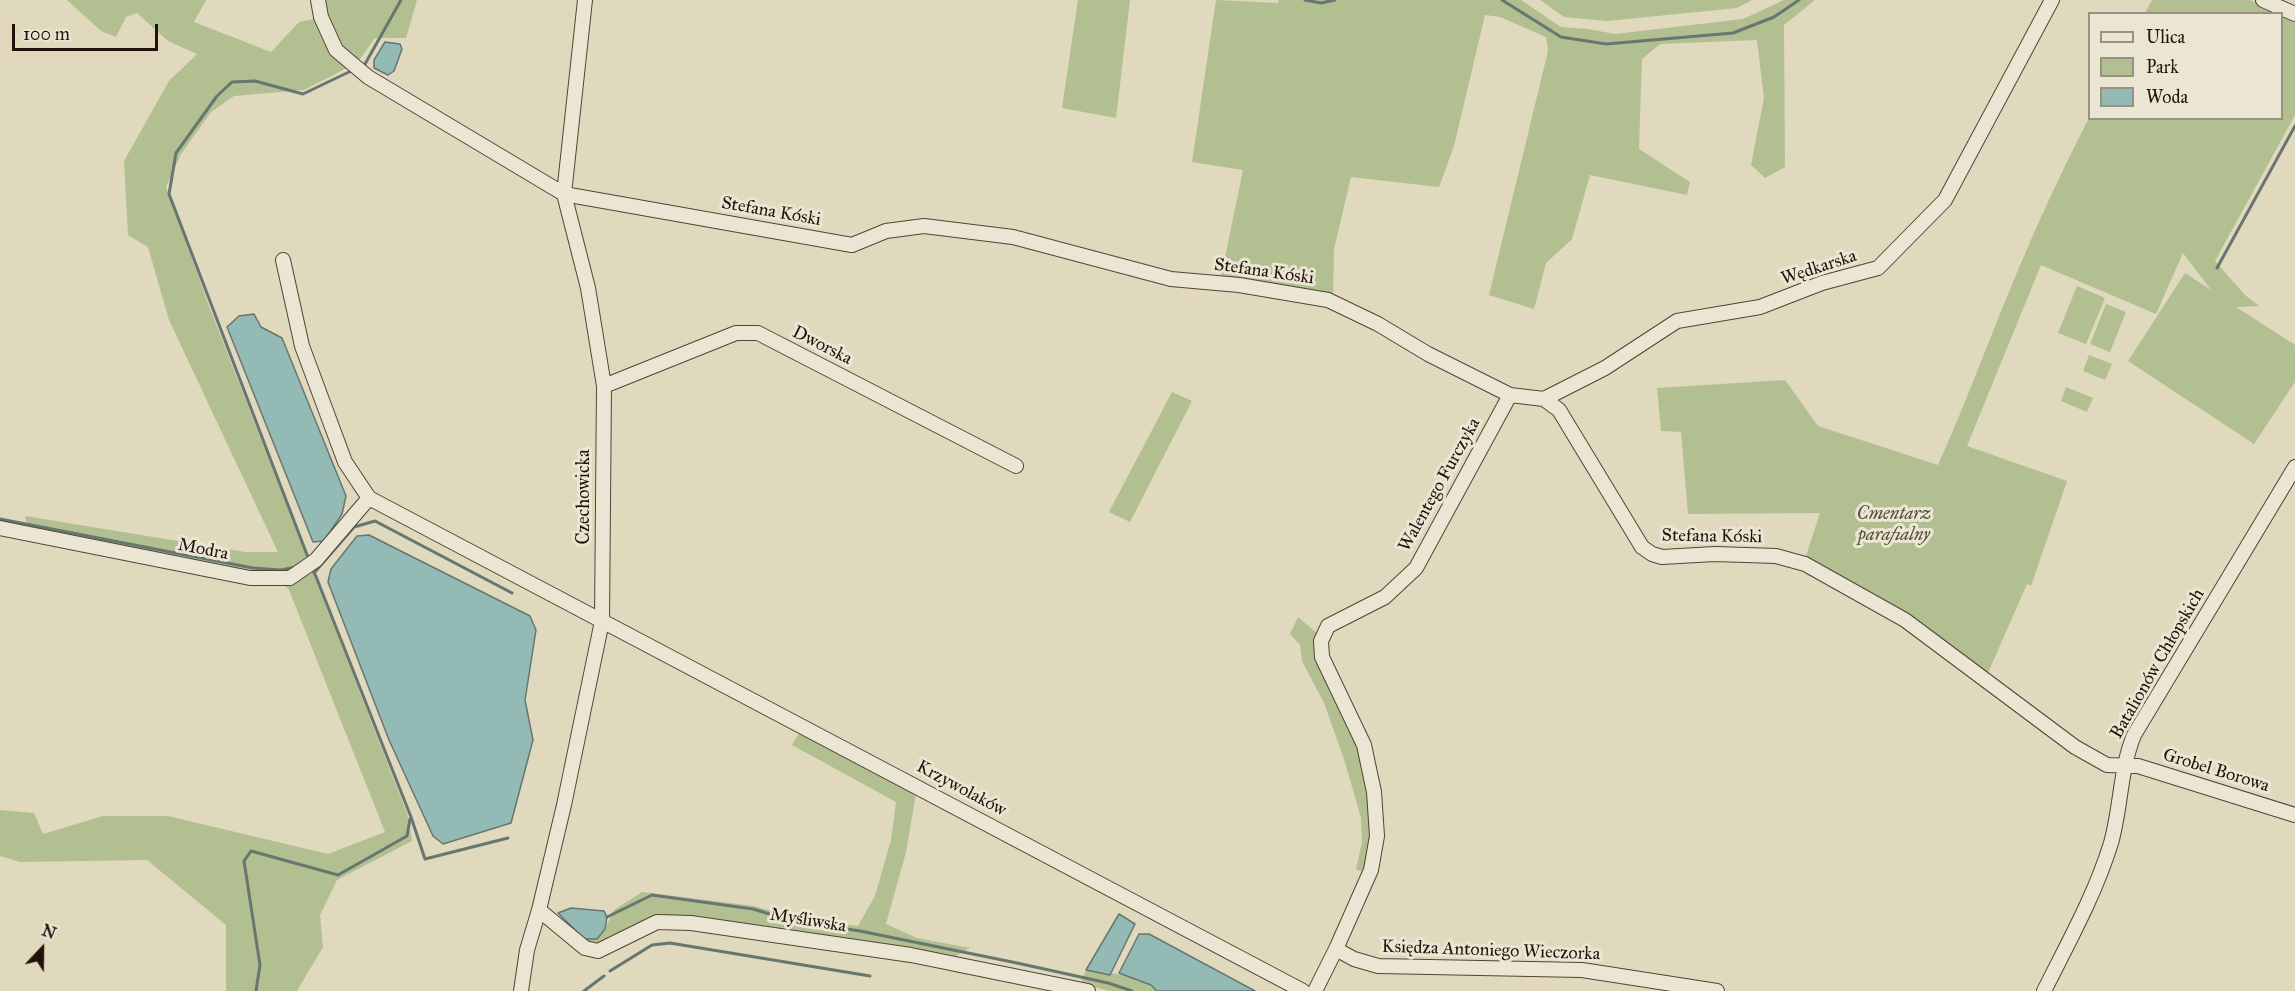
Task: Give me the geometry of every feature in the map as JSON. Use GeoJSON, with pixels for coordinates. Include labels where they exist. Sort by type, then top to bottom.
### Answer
{"type":"FeatureCollection","features":[{"type":"Feature","properties":{"kind":"street","name":"Stefana Kóski"},"geometry":{"type":"LineString","coordinates":[[318,0],[321,17],[336,50],[368,77],[564,194],[852,245],[886,231],[924,226],[1013,237],[1170,279],[1239,285],[1328,300],[1378,324],[1428,354],[1510,395],[1544,399],[1559,410],[1642,547],[1647,551],[1662,557],[1715,554],[1776,556],[1805,564],[1905,620],[2075,747],[2107,765],[2125,765]]}},
{"type":"Feature","properties":{"kind":"street","name":"Czechowicka"},"geometry":{"type":"LineString","coordinates":[[521,991],[527,950],[566,799],[602,621],[604,386],[588,288],[564,194],[585,0]]}},
{"type":"Feature","properties":{"kind":"street","name":"Wędkarska"},"geometry":{"type":"LineString","coordinates":[[1544,399],[1605,368],[1677,321],[1760,307],[1822,283],[1878,268],[1945,200],[2052,0]]}},
{"type":"Feature","properties":{"kind":"street"},"geometry":{"type":"LineString","coordinates":[[2263,0],[2295,14]]}},
{"type":"Feature","properties":{"kind":"street"},"geometry":{"type":"LineString","coordinates":[[283,260],[302,346],[345,462],[369,498],[602,621]]}},
{"type":"Feature","properties":{"kind":"street","name":"Dworska"},"geometry":{"type":"LineString","coordinates":[[604,386],[736,333],[758,333],[1016,466]]}},
{"type":"Feature","properties":{"kind":"street","name":"Walentego Furczyka"},"geometry":{"type":"LineString","coordinates":[[1315,991],[1336,950],[1371,870],[1377,836],[1374,792],[1364,745],[1322,657],[1321,641],[1328,626],[1384,597],[1416,568],[1510,395]]}},
{"type":"Feature","properties":{"kind":"street","name":"Batalionów Chłopskich"},"geometry":{"type":"LineString","coordinates":[[2044,991],[2079,921],[2105,861],[2117,818],[2125,765],[2134,735],[2295,467]]}},
{"type":"Feature","properties":{"kind":"street","name":"Modra"},"geometry":{"type":"LineString","coordinates":[[0,528],[250,578],[290,578],[316,560],[369,498]]}},
{"type":"Feature","properties":{"kind":"street","name":"Krzywolaków"},"geometry":{"type":"LineString","coordinates":[[602,621],[1303,991]]}},
{"type":"Feature","properties":{"kind":"street","name":"Grobel Borowa"},"geometry":{"type":"LineString","coordinates":[[2125,765],[2138,766],[2295,815]]}},
{"type":"Feature","properties":{"kind":"street","name":"Myśliwska"},"geometry":{"type":"LineString","coordinates":[[539,910],[585,948],[598,951],[657,922],[691,923],[911,955],[1088,991]]}},
{"type":"Feature","properties":{"kind":"street","name":"Księdza Antoniego Wieczorka"},"geometry":{"type":"LineString","coordinates":[[1336,950],[1354,959],[1378,966],[1582,970],[1718,991]]}},
{"type":"Feature","properties":{"kind":"green space"},"geometry":{"type":"Polygon","coordinates":[[[67,0],[206,0],[194,22],[271,52],[299,22],[319,18],[349,67],[304,90],[234,96],[211,112],[181,154],[166,187],[209,306],[408,816],[412,841],[337,880],[320,915],[323,947],[297,991],[226,991],[226,925],[147,860],[20,862],[0,856],[0,810],[34,813],[43,834],[103,816],[168,816],[328,854],[385,832],[289,590],[275,575],[251,575],[29,529],[25,516],[245,552],[278,552],[169,320],[148,247],[128,235],[124,161],[169,81],[197,54],[168,41],[137,13],[126,17],[116,37],[101,31],[67,0]]]}},
{"type":"Feature","properties":{"kind":"green space"},"geometry":{"type":"Polygon","coordinates":[[[322,0],[417,0],[406,38],[375,38],[355,66],[339,48],[322,0]]]}},
{"type":"Feature","properties":{"kind":"green space"},"geometry":{"type":"Polygon","coordinates":[[[1078,0],[1130,0],[1116,118],[1062,108],[1078,0]]]}},
{"type":"Feature","properties":{"kind":"green space"},"geometry":{"type":"Polygon","coordinates":[[[1216,0],[1278,3],[1279,0],[1521,0],[1561,27],[1615,34],[1743,19],[1784,0],[1815,0],[1784,25],[1785,167],[1765,178],[1751,165],[1764,98],[1757,40],[1660,44],[1642,59],[1639,149],[1690,182],[1687,195],[1590,175],[1572,239],[1546,263],[1534,309],[1489,295],[1548,51],[1546,37],[1500,17],[1485,15],[1454,146],[1439,187],[1351,177],[1334,249],[1333,297],[1221,277],[1243,170],[1192,162],[1216,0]]]}},
{"type":"Feature","properties":{"kind":"green space"},"geometry":{"type":"Polygon","coordinates":[[[1540,0],[1752,0],[1737,8],[1607,21],[1564,17],[1540,0]]]}},
{"type":"Feature","properties":{"kind":"green space"},"geometry":{"type":"Polygon","coordinates":[[[2152,0],[2250,0],[2278,12],[2146,12],[2152,0]]]}},
{"type":"Feature","properties":{"kind":"green space","name":"Cmentarz parafialny"},"geometry":{"type":"Polygon","coordinates":[[[2283,14],[2295,19],[2295,115],[2215,261],[2245,295],[2259,306],[2236,307],[2295,345],[2295,382],[2254,444],[2128,361],[2185,273],[2211,290],[2183,253],[2156,314],[2041,265],[1967,446],[2067,481],[2031,586],[2027,584],[1988,673],[1900,612],[1805,559],[1820,513],[1688,514],[1681,432],[1661,431],[1657,388],[1785,380],[1818,426],[1938,465],[2012,285],[2088,120],[2283,120],[2283,14]]]}},
{"type":"Feature","properties":{"kind":"green space"},"geometry":{"type":"Polygon","coordinates":[[[2077,286],[2105,298],[2086,344],[2058,333],[2077,286]]]}},
{"type":"Feature","properties":{"kind":"green space"},"geometry":{"type":"Polygon","coordinates":[[[2106,304],[2126,312],[2110,352],[2090,344],[2106,304]]]}},
{"type":"Feature","properties":{"kind":"green space"},"geometry":{"type":"Polygon","coordinates":[[[2089,355],[2112,364],[2105,380],[2083,371],[2089,355]]]}},
{"type":"Feature","properties":{"kind":"green space"},"geometry":{"type":"Polygon","coordinates":[[[2066,387],[2093,398],[2087,412],[2061,401],[2066,387]]]}},
{"type":"Feature","properties":{"kind":"green space"},"geometry":{"type":"Polygon","coordinates":[[[1172,392],[1192,401],[1130,522],[1109,512],[1172,392]]]}},
{"type":"Feature","properties":{"kind":"green space"},"geometry":{"type":"Polygon","coordinates":[[[1298,617],[1319,635],[1358,746],[1369,791],[1374,833],[1363,872],[1356,869],[1362,842],[1361,818],[1344,759],[1324,703],[1302,661],[1300,645],[1290,634],[1298,617]]]}},
{"type":"Feature","properties":{"kind":"green space"},"geometry":{"type":"Polygon","coordinates":[[[800,732],[916,794],[906,852],[886,924],[917,938],[970,948],[954,957],[691,919],[596,948],[586,945],[584,939],[597,939],[605,929],[614,910],[642,892],[754,906],[793,917],[858,926],[875,896],[891,840],[896,802],[792,745],[800,732]]]}},
{"type":"Feature","properties":{"kind":"green space"},"geometry":{"type":"Polygon","coordinates":[[[1086,970],[1133,977],[1142,980],[1157,991],[1109,991],[1081,983],[1086,970]]]}},
{"type":"Feature","properties":{"kind":"water"},"geometry":{"type":"Polygon","coordinates":[[[385,42],[400,44],[402,49],[394,71],[388,75],[374,68],[374,60],[385,42]]]}},
{"type":"Feature","properties":{"kind":"water"},"geometry":{"type":"Polygon","coordinates":[[[254,314],[261,327],[282,338],[346,496],[342,514],[324,541],[313,542],[227,327],[239,316],[254,314]]]}},
{"type":"Feature","properties":{"kind":"water"},"geometry":{"type":"Polygon","coordinates":[[[369,535],[530,616],[536,630],[525,700],[533,740],[511,823],[443,844],[433,836],[389,740],[328,582],[331,569],[357,536],[369,535]]]}},
{"type":"Feature","properties":{"kind":"water"},"geometry":{"type":"Polygon","coordinates":[[[571,908],[604,911],[607,917],[605,929],[597,939],[584,939],[558,913],[571,908]]]}},
{"type":"Feature","properties":{"kind":"water"},"geometry":{"type":"Polygon","coordinates":[[[1119,914],[1135,924],[1110,975],[1086,970],[1119,914]]]}},
{"type":"Feature","properties":{"kind":"water"},"geometry":{"type":"Polygon","coordinates":[[[1139,934],[1149,934],[1255,991],[1157,991],[1151,985],[1119,973],[1139,934]]]}},
{"type":"Feature","properties":{"kind":"waterway"},"geometry":{"type":"LineString","coordinates":[[365,64],[401,0]]}},
{"type":"Feature","properties":{"kind":"waterway"},"geometry":{"type":"LineString","coordinates":[[1305,0],[1321,3],[1335,0]]}},
{"type":"Feature","properties":{"kind":"waterway"},"geometry":{"type":"LineString","coordinates":[[1502,0],[1561,37],[1606,44],[1733,33],[1774,17],[1799,0]]}},
{"type":"Feature","properties":{"kind":"waterway"},"geometry":{"type":"LineString","coordinates":[[309,560],[169,194],[176,153],[217,96],[232,82],[255,81],[303,94],[351,71]]}},
{"type":"Feature","properties":{"kind":"waterway"},"geometry":{"type":"LineString","coordinates":[[2217,268],[2295,126]]}},
{"type":"Feature","properties":{"kind":"waterway"},"geometry":{"type":"LineString","coordinates":[[0,519],[253,568],[281,570],[296,567]]}},
{"type":"Feature","properties":{"kind":"waterway"},"geometry":{"type":"LineString","coordinates":[[314,573],[354,527],[375,521],[512,593]]}},
{"type":"Feature","properties":{"kind":"waterway"},"geometry":{"type":"LineString","coordinates":[[313,569],[411,817],[425,859],[508,838]]}},
{"type":"Feature","properties":{"kind":"waterway"},"geometry":{"type":"LineString","coordinates":[[256,991],[260,965],[244,861],[251,851],[338,875],[407,836],[410,819]]}},
{"type":"Feature","properties":{"kind":"waterway"},"geometry":{"type":"LineString","coordinates":[[607,917],[652,895],[753,909],[793,921],[860,931],[1017,963],[1108,983],[1132,991]]}},
{"type":"Feature","properties":{"kind":"waterway"},"geometry":{"type":"LineString","coordinates":[[610,971],[652,945],[670,943],[870,976]]}},
{"type":"Feature","properties":{"kind":"waterway"},"geometry":{"type":"LineString","coordinates":[[584,991],[604,976]]}}]}
